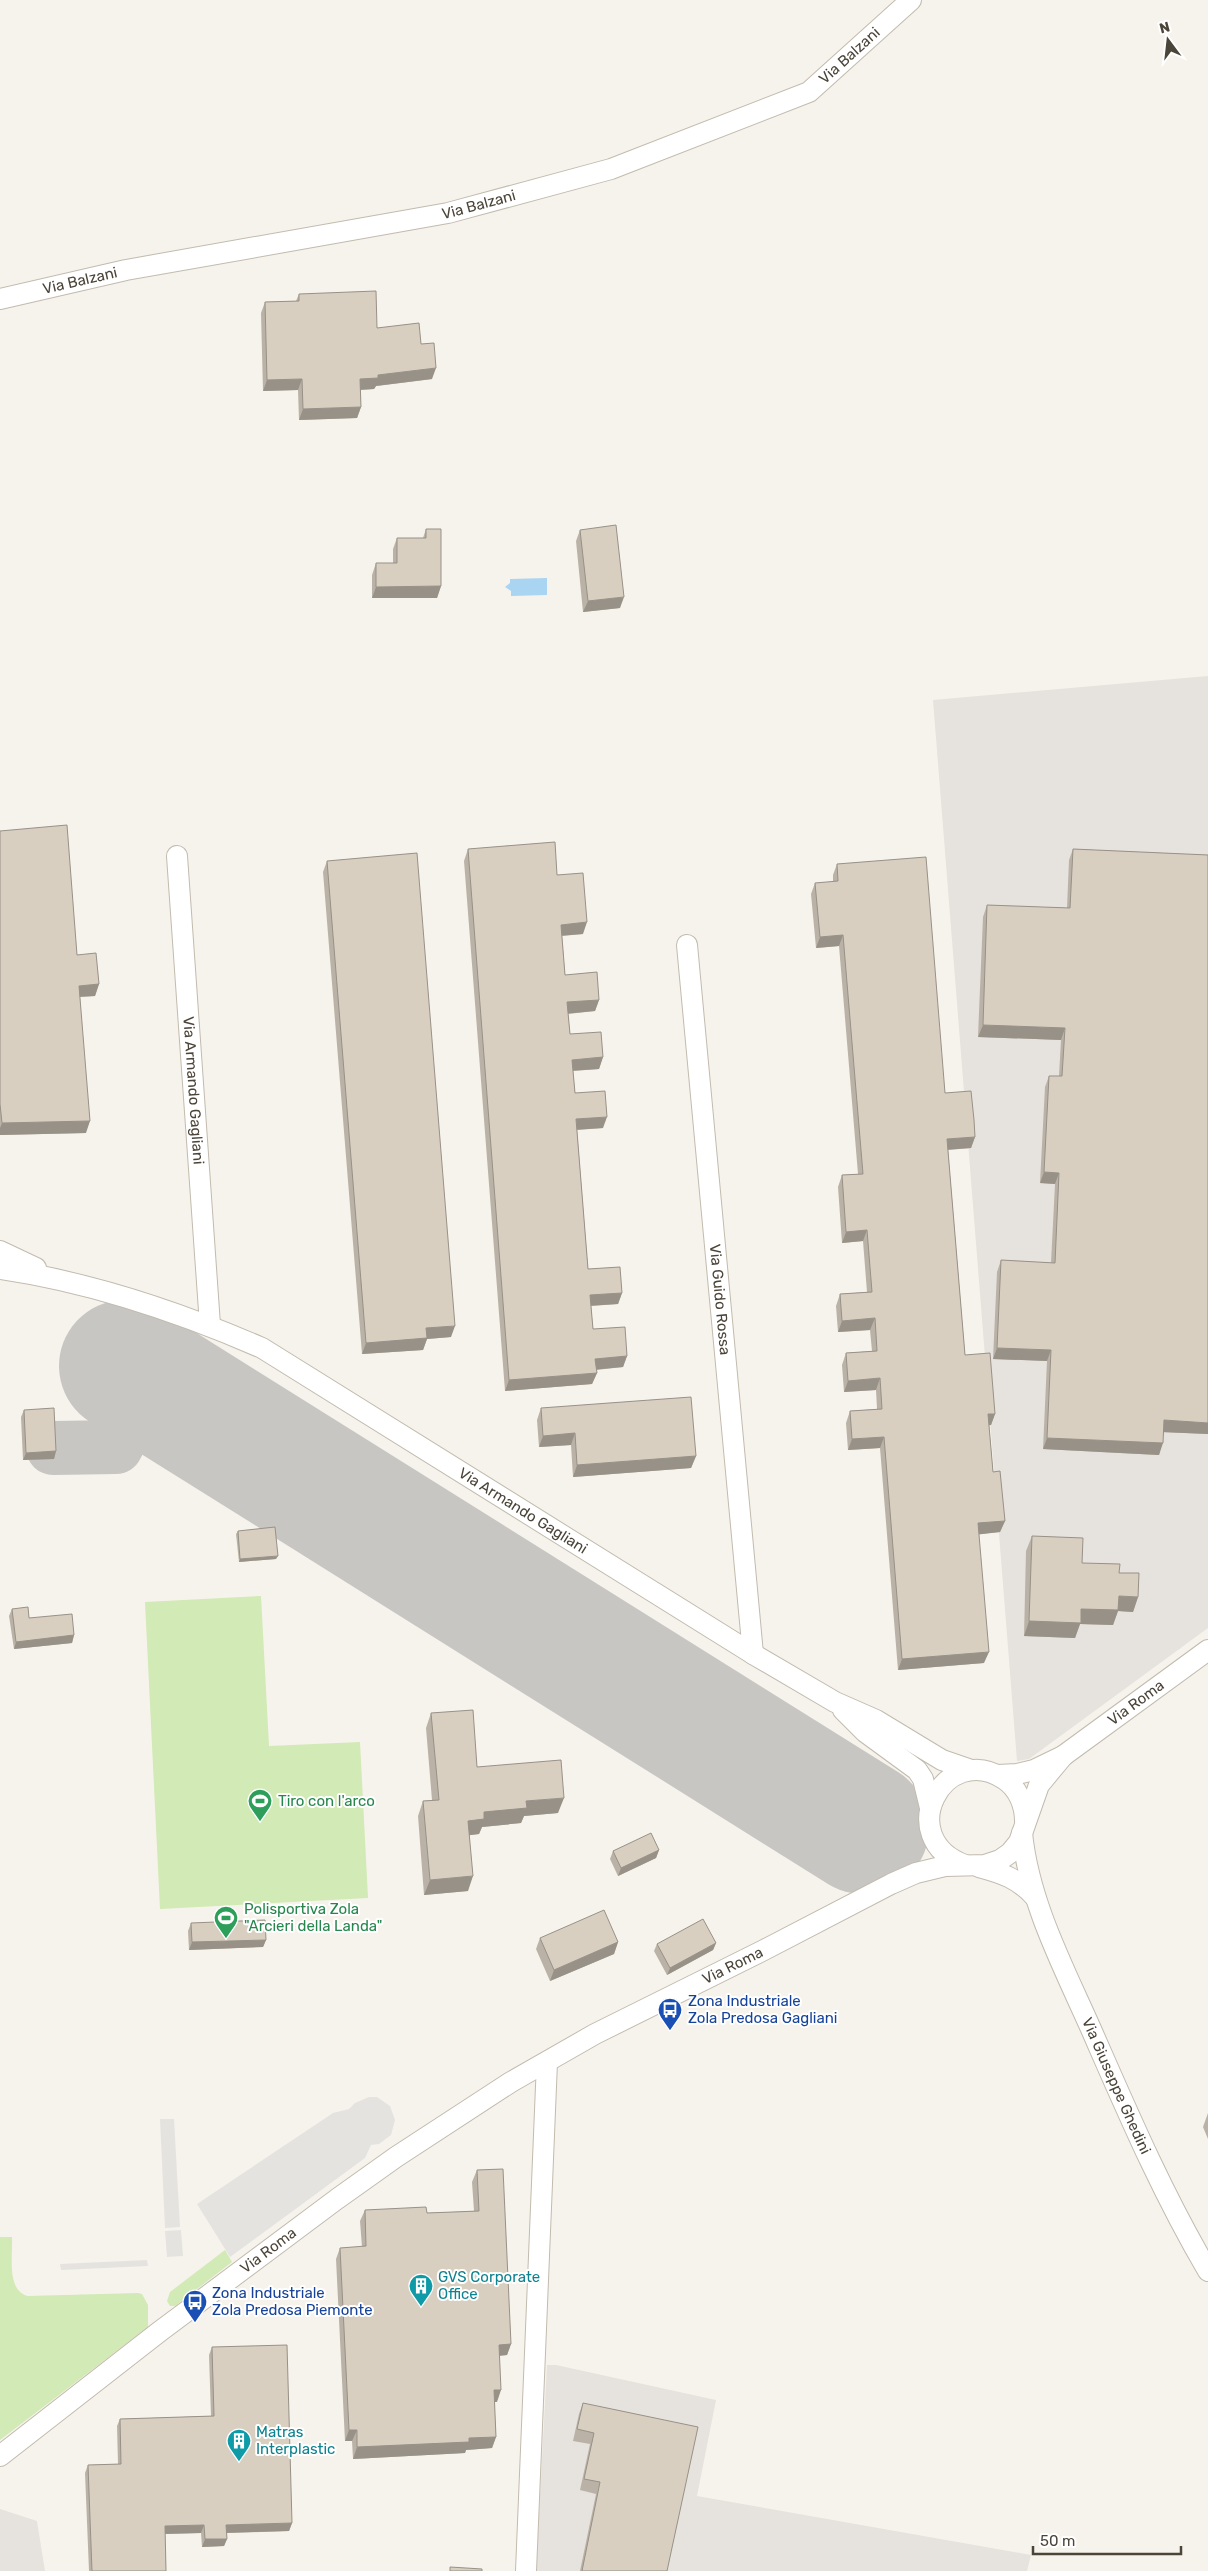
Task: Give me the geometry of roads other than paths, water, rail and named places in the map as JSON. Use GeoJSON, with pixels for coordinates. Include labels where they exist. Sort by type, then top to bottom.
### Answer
{"type":"FeatureCollection","features":[{"type":"Feature","properties":{"kind":"street","name":"Via Balzani"},"geometry":{"type":"LineString","coordinates":[[0,299],[126,270],[448,213],[611,169],[809,92],[911,0]]}},
{"type":"Feature","properties":{"kind":"street","name":"Via Armando Gagliani"},"geometry":{"type":"LineString","coordinates":[[177,856],[210,1325]]}},
{"type":"Feature","properties":{"kind":"street","name":"Via Guido Rossa"},"geometry":{"type":"LineString","coordinates":[[687,945],[753,1654]]}},
{"type":"Feature","properties":{"kind":"street","name":"Via Armando Gagliani"},"geometry":{"type":"LineString","coordinates":[[0,1251],[54,1277],[210,1325],[262,1348],[753,1654],[835,1702],[876,1720],[942,1760],[970,1770]]}},
{"type":"Feature","properties":{"kind":"street","name":"Via Armando Gagliani"},"geometry":{"type":"LineString","coordinates":[[0,1269],[54,1277]]}},
{"type":"Feature","properties":{"kind":"street","name":"Via Roma"},"geometry":{"type":"LineString","coordinates":[[970,1770],[981,1770],[998,1775],[1017,1774],[1034,1770],[1063,1756],[1208,1650]]}},
{"type":"Feature","properties":{"kind":"street","name":"Via Armando Gagliani"},"geometry":{"type":"LineString","coordinates":[[835,1702],[865,1732],[917,1770],[923,1779],[930,1808]]}},
{"type":"Feature","properties":{"kind":"street","name":"Via Roma"},"geometry":{"type":"LineString","coordinates":[[0,2456],[160,2332],[344,2194],[396,2157],[547,2062],[595,2034],[891,1884],[916,1873],[945,1866],[970,1866],[1000,1860],[1010,1853],[1024,1828],[1039,1785],[1063,1756]]}},
{"type":"Feature","properties":{"kind":"street"},"geometry":{"type":"LineString","coordinates":[[970,1770],[946,1781],[933,1798],[928,1819],[932,1836],[937,1846],[949,1858],[970,1866]]}},
{"type":"Feature","properties":{"kind":"street"},"geometry":{"type":"LineString","coordinates":[[998,1775],[1017,1792],[1023,1805],[1024,1828]]}},
{"type":"Feature","properties":{"kind":"street","name":"Via Giuseppe Ghedini"},"geometry":{"type":"LineString","coordinates":[[1024,1828],[1026,1864],[1035,1897],[1162,2189],[1208,2271]]}},
{"type":"Feature","properties":{"kind":"street","name":"Via Roma"},"geometry":{"type":"LineString","coordinates":[[891,1884],[920,1860],[928,1849],[932,1836]]}},
{"type":"Feature","properties":{"kind":"street","name":"Via Giuseppe Ghedini"},"geometry":{"type":"LineString","coordinates":[[970,1866],[1001,1873],[1019,1881],[1035,1897]]}},
{"type":"Feature","properties":{"kind":"street"},"geometry":{"type":"LineString","coordinates":[[526,2571],[547,2062]]}},
{"type":"Feature","properties":{"kind":"water"},"geometry":{"type":"Polygon","coordinates":[[[547,578],[547,595],[511,596],[511,591],[505,587],[510,583],[510,579],[547,578]]]}},
{"type":"Feature","properties":{"kind":"place","name":"Tiro con l'arco"},"geometry":{"type":"Point","coordinates":[260,1822]}},
{"type":"Feature","properties":{"kind":"place","name":"Polisportiva Zola \"Arcieri della Landa\""},"geometry":{"type":"Point","coordinates":[226,1939]}},
{"type":"Feature","properties":{"kind":"place","name":"Zona Industriale Zola Predosa Gagliani"},"geometry":{"type":"Point","coordinates":[670,2031]}},
{"type":"Feature","properties":{"kind":"place","name":"GVS Corporate Office"},"geometry":{"type":"Point","coordinates":[421,2307]}},
{"type":"Feature","properties":{"kind":"place","name":"Zona Industriale Zola Predosa Piemonte"},"geometry":{"type":"Point","coordinates":[195,2323]}},
{"type":"Feature","properties":{"kind":"place","name":"Matras Interplastic"},"geometry":{"type":"Point","coordinates":[239,2462]}}]}
